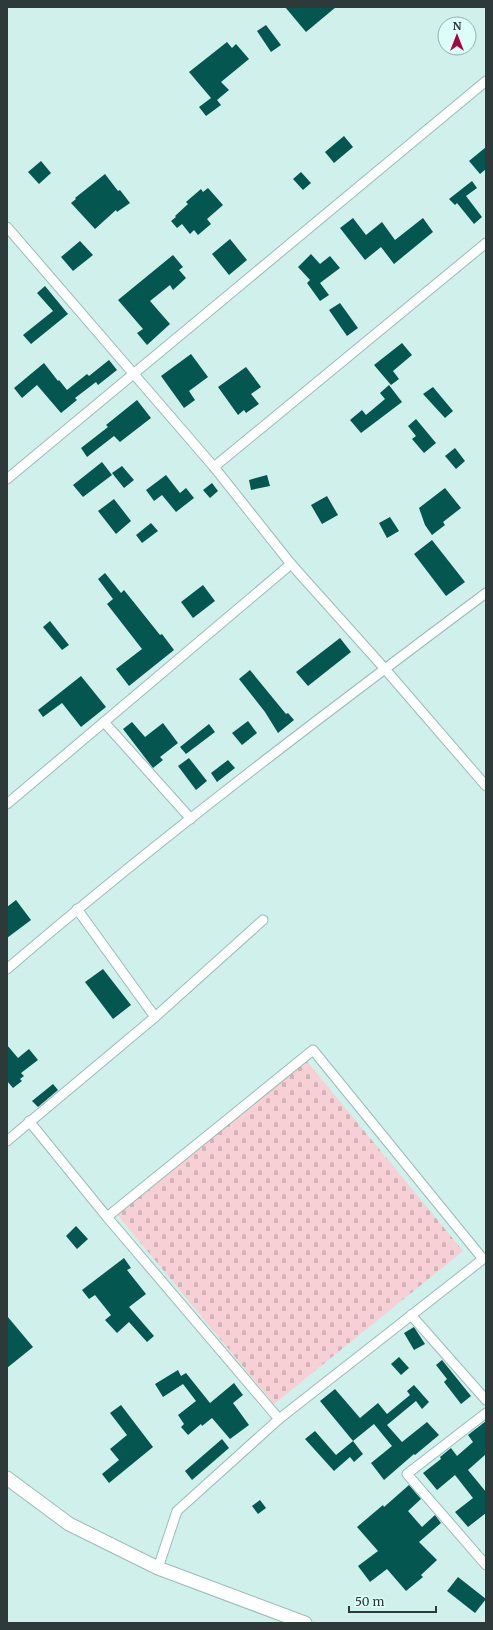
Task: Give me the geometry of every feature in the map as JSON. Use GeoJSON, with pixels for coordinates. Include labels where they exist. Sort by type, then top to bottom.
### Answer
{"type":"FeatureCollection","features":[{"type":"Feature","properties":{"kind":"main road"},"geometry":{"type":"LineString","coordinates":[[7,1478],[69,1524],[158,1568],[305,1623]]}},
{"type":"Feature","properties":{"kind":"street"},"geometry":{"type":"LineString","coordinates":[[7,479],[486,81]]}},
{"type":"Feature","properties":{"kind":"street"},"geometry":{"type":"LineString","coordinates":[[7,227],[214,467],[291,564],[385,669],[486,786]]}},
{"type":"Feature","properties":{"kind":"street"},"geometry":{"type":"LineString","coordinates":[[214,467],[486,242]]}},
{"type":"Feature","properties":{"kind":"street"},"geometry":{"type":"LineString","coordinates":[[7,804],[291,564]]}},
{"type":"Feature","properties":{"kind":"street"},"geometry":{"type":"LineString","coordinates":[[7,969],[76,909],[385,669],[486,593]]}},
{"type":"Feature","properties":{"kind":"street"},"geometry":{"type":"LineString","coordinates":[[104,722],[191,819]]}},
{"type":"Feature","properties":{"kind":"street"},"geometry":{"type":"LineString","coordinates":[[76,909],[155,1017]]}},
{"type":"Feature","properties":{"kind":"street"},"geometry":{"type":"LineString","coordinates":[[7,1141],[29,1121],[155,1017],[263,920]]}},
{"type":"Feature","properties":{"kind":"street"},"geometry":{"type":"LineString","coordinates":[[107,1217],[313,1050],[483,1259],[279,1419],[177,1511],[158,1568]]}},
{"type":"Feature","properties":{"kind":"street"},"geometry":{"type":"LineString","coordinates":[[29,1121],[107,1217],[279,1419]]}},
{"type":"Feature","properties":{"kind":"street"},"geometry":{"type":"LineString","coordinates":[[411,1315],[486,1400]]}},
{"type":"Feature","properties":{"kind":"street"},"geometry":{"type":"LineString","coordinates":[[486,1413],[407,1474],[486,1565]]}},
{"type":"Feature","properties":{"kind":"green space"},"geometry":{"type":"Polygon","coordinates":[[[305,1059],[463,1251],[274,1404],[116,1213],[305,1059]]]}},
{"type":"Feature","properties":{"kind":"building"},"geometry":{"type":"Polygon","coordinates":[[[285,7],[336,7],[306,32],[285,7]]]}},
{"type":"Feature","properties":{"kind":"building"},"geometry":{"type":"Polygon","coordinates":[[[266,25],[281,45],[271,52],[257,31],[266,25]]]}},
{"type":"Feature","properties":{"kind":"building"},"geometry":{"type":"Polygon","coordinates":[[[227,42],[232,48],[236,44],[249,59],[221,82],[229,90],[217,100],[221,105],[206,116],[199,107],[211,98],[189,72],[227,42]]]}},
{"type":"Feature","properties":{"kind":"building"},"geometry":{"type":"Polygon","coordinates":[[[344,136],[353,147],[334,163],[325,152],[344,136]]]}},
{"type":"Feature","properties":{"kind":"building"},"geometry":{"type":"Polygon","coordinates":[[[486,147],[486,169],[480,174],[469,161],[486,147]]]}},
{"type":"Feature","properties":{"kind":"building"},"geometry":{"type":"Polygon","coordinates":[[[41,161],[51,173],[39,184],[28,172],[41,161]]]}},
{"type":"Feature","properties":{"kind":"building"},"geometry":{"type":"Polygon","coordinates":[[[301,172],[311,183],[303,190],[293,179],[301,172]]]}},
{"type":"Feature","properties":{"kind":"building"},"geometry":{"type":"Polygon","coordinates":[[[105,174],[118,191],[120,190],[130,203],[117,212],[116,210],[95,229],[71,203],[76,199],[75,198],[105,174]]]}},
{"type":"Feature","properties":{"kind":"building"},"geometry":{"type":"Polygon","coordinates":[[[472,181],[477,188],[466,196],[482,217],[474,224],[457,203],[455,205],[449,199],[472,181]]]}},
{"type":"Feature","properties":{"kind":"building"},"geometry":{"type":"Polygon","coordinates":[[[208,188],[223,205],[207,219],[211,224],[198,235],[194,230],[190,234],[182,224],[177,228],[171,221],[188,204],[186,202],[201,189],[203,192],[208,188]]]}},
{"type":"Feature","properties":{"kind":"building"},"geometry":{"type":"Polygon","coordinates":[[[353,218],[366,235],[382,222],[395,240],[423,218],[433,232],[394,264],[381,247],[365,260],[340,228],[353,218]]]}},
{"type":"Feature","properties":{"kind":"building"},"geometry":{"type":"Polygon","coordinates":[[[230,239],[247,260],[229,275],[212,254],[230,239]]]}},
{"type":"Feature","properties":{"kind":"building"},"geometry":{"type":"Polygon","coordinates":[[[80,241],[93,255],[73,271],[61,257],[80,241]]]}},
{"type":"Feature","properties":{"kind":"building"},"geometry":{"type":"Polygon","coordinates":[[[311,254],[320,264],[330,256],[340,268],[320,283],[329,295],[320,301],[307,283],[310,280],[298,267],[311,254]]]}},
{"type":"Feature","properties":{"kind":"building"},"geometry":{"type":"Polygon","coordinates":[[[173,255],[183,267],[179,270],[186,278],[173,290],[170,285],[150,301],[170,324],[147,345],[137,333],[143,329],[118,300],[173,255]]]}},
{"type":"Feature","properties":{"kind":"building"},"geometry":{"type":"Polygon","coordinates":[[[45,286],[68,314],[31,344],[23,335],[53,311],[37,293],[45,286]]]}},
{"type":"Feature","properties":{"kind":"building"},"geometry":{"type":"Polygon","coordinates":[[[340,303],[358,328],[347,336],[329,310],[340,303]]]}},
{"type":"Feature","properties":{"kind":"building"},"geometry":{"type":"Polygon","coordinates":[[[402,343],[412,355],[393,371],[399,379],[391,385],[374,365],[402,343]]]}},
{"type":"Feature","properties":{"kind":"building"},"geometry":{"type":"Polygon","coordinates":[[[191,354],[208,377],[189,391],[195,400],[184,408],[161,376],[191,354]]]}},
{"type":"Feature","properties":{"kind":"building"},"geometry":{"type":"Polygon","coordinates":[[[109,360],[117,370],[98,385],[96,382],[75,398],[77,400],[61,413],[37,385],[22,398],[14,388],[44,363],[67,390],[87,374],[89,376],[109,360]]]}},
{"type":"Feature","properties":{"kind":"building"},"geometry":{"type":"Polygon","coordinates":[[[246,367],[261,387],[251,394],[259,404],[246,413],[244,410],[238,415],[218,387],[246,367]]]}},
{"type":"Feature","properties":{"kind":"building"},"geometry":{"type":"Polygon","coordinates":[[[389,385],[402,402],[361,433],[350,420],[362,410],[366,415],[385,399],[380,393],[389,385]]]}},
{"type":"Feature","properties":{"kind":"building"},"geometry":{"type":"Polygon","coordinates":[[[433,387],[453,411],[445,418],[423,394],[433,387]]]}},
{"type":"Feature","properties":{"kind":"building"},"geometry":{"type":"Polygon","coordinates":[[[137,400],[151,418],[120,442],[114,436],[87,457],[81,448],[108,427],[106,425],[137,400]]]}},
{"type":"Feature","properties":{"kind":"building"},"geometry":{"type":"Polygon","coordinates":[[[416,419],[436,443],[424,453],[412,439],[416,436],[408,426],[416,419]]]}},
{"type":"Feature","properties":{"kind":"building"},"geometry":{"type":"Polygon","coordinates":[[[455,448],[465,461],[456,469],[445,456],[455,448]]]}},
{"type":"Feature","properties":{"kind":"building"},"geometry":{"type":"Polygon","coordinates":[[[102,462],[112,475],[83,497],[73,485],[102,462]]]}},
{"type":"Feature","properties":{"kind":"building"},"geometry":{"type":"Polygon","coordinates":[[[122,466],[134,480],[124,488],[112,473],[122,466]]]}},
{"type":"Feature","properties":{"kind":"building"},"geometry":{"type":"Polygon","coordinates":[[[166,475],[180,493],[186,488],[194,498],[176,512],[162,495],[154,501],[146,490],[166,475]]]}},
{"type":"Feature","properties":{"kind":"building"},"geometry":{"type":"Polygon","coordinates":[[[267,475],[270,486],[251,490],[249,480],[267,475]]]}},
{"type":"Feature","properties":{"kind":"building"},"geometry":{"type":"Polygon","coordinates":[[[212,483],[218,491],[210,498],[203,490],[212,483]]]}},
{"type":"Feature","properties":{"kind":"building"},"geometry":{"type":"Polygon","coordinates":[[[445,488],[461,508],[443,522],[445,525],[432,535],[425,525],[419,508],[445,488]]]}},
{"type":"Feature","properties":{"kind":"building"},"geometry":{"type":"Polygon","coordinates":[[[327,496],[338,515],[322,524],[311,505],[327,496]]]}},
{"type":"Feature","properties":{"kind":"building"},"geometry":{"type":"Polygon","coordinates":[[[114,499],[131,521],[116,534],[98,511],[114,499]]]}},
{"type":"Feature","properties":{"kind":"building"},"geometry":{"type":"Polygon","coordinates":[[[390,517],[399,531],[387,538],[379,523],[390,517]]]}},
{"type":"Feature","properties":{"kind":"building"},"geometry":{"type":"Polygon","coordinates":[[[151,523],[158,531],[142,543],[136,535],[151,523]]]}},
{"type":"Feature","properties":{"kind":"building"},"geometry":{"type":"Polygon","coordinates":[[[432,540],[465,582],[446,596],[414,554],[432,540]]]}},
{"type":"Feature","properties":{"kind":"building"},"geometry":{"type":"Polygon","coordinates":[[[105,573],[121,593],[124,590],[174,650],[129,686],[116,669],[142,649],[107,604],[113,599],[98,579],[105,573]]]}},
{"type":"Feature","properties":{"kind":"building"},"geometry":{"type":"Polygon","coordinates":[[[203,585],[215,601],[193,618],[181,602],[203,585]]]}},
{"type":"Feature","properties":{"kind":"building"},"geometry":{"type":"Polygon","coordinates":[[[50,621],[69,645],[62,650],[43,627],[50,621]]]}},
{"type":"Feature","properties":{"kind":"building"},"geometry":{"type":"Polygon","coordinates":[[[340,638],[351,652],[308,686],[296,672],[340,638]]]}},
{"type":"Feature","properties":{"kind":"building"},"geometry":{"type":"Polygon","coordinates":[[[250,670],[286,714],[288,713],[294,720],[278,733],[265,712],[239,679],[250,670]]]}},
{"type":"Feature","properties":{"kind":"building"},"geometry":{"type":"Polygon","coordinates":[[[81,676],[106,707],[81,727],[62,703],[43,717],[38,710],[81,676]]]}},
{"type":"Feature","properties":{"kind":"building"},"geometry":{"type":"Polygon","coordinates":[[[248,721],[257,733],[242,745],[232,733],[248,721]]]}},
{"type":"Feature","properties":{"kind":"building"},"geometry":{"type":"Polygon","coordinates":[[[132,722],[145,737],[163,723],[178,743],[160,757],[163,760],[153,768],[123,729],[132,722]]]}},
{"type":"Feature","properties":{"kind":"building"},"geometry":{"type":"Polygon","coordinates":[[[209,724],[215,732],[186,754],[180,747],[209,724]]]}},
{"type":"Feature","properties":{"kind":"building"},"geometry":{"type":"Polygon","coordinates":[[[189,758],[207,781],[196,790],[178,766],[189,758]]]}},
{"type":"Feature","properties":{"kind":"building"},"geometry":{"type":"Polygon","coordinates":[[[228,760],[235,768],[217,782],[211,773],[228,760]]]}},
{"type":"Feature","properties":{"kind":"building"},"geometry":{"type":"Polygon","coordinates":[[[16,900],[31,920],[7,938],[7,907],[16,900]]]}},
{"type":"Feature","properties":{"kind":"building"},"geometry":{"type":"Polygon","coordinates":[[[103,969],[131,1005],[113,1019],[85,982],[103,969]]]}},
{"type":"Feature","properties":{"kind":"building"},"geometry":{"type":"Polygon","coordinates":[[[7,1045],[18,1058],[29,1049],[38,1060],[21,1073],[24,1076],[20,1079],[22,1081],[13,1088],[7,1081],[7,1045]]]}},
{"type":"Feature","properties":{"kind":"building"},"geometry":{"type":"Polygon","coordinates":[[[53,1084],[58,1090],[38,1107],[32,1101],[53,1084]]]}},
{"type":"Feature","properties":{"kind":"building"},"geometry":{"type":"Polygon","coordinates":[[[76,1226],[88,1239],[77,1249],[66,1236],[76,1226]]]}},
{"type":"Feature","properties":{"kind":"building"},"geometry":{"type":"Polygon","coordinates":[[[124,1258],[131,1268],[127,1270],[146,1294],[129,1307],[154,1336],[147,1342],[129,1322],[117,1333],[105,1320],[111,1315],[95,1295],[89,1299],[82,1290],[124,1258]]]}},
{"type":"Feature","properties":{"kind":"building"},"geometry":{"type":"Polygon","coordinates":[[[7,1316],[33,1347],[7,1368],[7,1316]]]}},
{"type":"Feature","properties":{"kind":"building"},"geometry":{"type":"Polygon","coordinates":[[[414,1327],[425,1344],[414,1350],[404,1333],[414,1327]]]}},
{"type":"Feature","properties":{"kind":"building"},"geometry":{"type":"Polygon","coordinates":[[[399,1357],[409,1368],[401,1375],[391,1364],[399,1357]]]}},
{"type":"Feature","properties":{"kind":"building"},"geometry":{"type":"Polygon","coordinates":[[[442,1360],[471,1396],[461,1404],[444,1382],[447,1379],[436,1365],[442,1360]]]}},
{"type":"Feature","properties":{"kind":"building"},"geometry":{"type":"Polygon","coordinates":[[[178,1370],[181,1376],[186,1373],[210,1403],[234,1383],[243,1395],[233,1403],[249,1425],[230,1439],[212,1418],[202,1426],[201,1424],[188,1435],[181,1427],[184,1424],[178,1415],[196,1401],[183,1384],[163,1397],[155,1384],[178,1370]]]}},
{"type":"Feature","properties":{"kind":"building"},"geometry":{"type":"Polygon","coordinates":[[[414,1385],[429,1402],[422,1409],[416,1401],[387,1425],[402,1442],[427,1422],[439,1435],[384,1480],[371,1463],[392,1446],[374,1424],[353,1441],[320,1401],[335,1389],[360,1418],[378,1403],[387,1414],[410,1395],[407,1391],[414,1385]]]}},
{"type":"Feature","properties":{"kind":"building"},"geometry":{"type":"Polygon","coordinates":[[[121,1405],[153,1447],[109,1483],[102,1474],[119,1460],[110,1449],[127,1435],[110,1413],[121,1405]]]}},
{"type":"Feature","properties":{"kind":"building"},"geometry":{"type":"Polygon","coordinates":[[[486,1421],[486,1454],[468,1470],[486,1492],[486,1513],[468,1527],[455,1512],[473,1498],[455,1475],[437,1490],[423,1473],[441,1459],[440,1457],[451,1448],[457,1456],[473,1442],[468,1435],[486,1421]]]}},
{"type":"Feature","properties":{"kind":"building"},"geometry":{"type":"Polygon","coordinates":[[[315,1431],[336,1455],[353,1441],[363,1454],[354,1462],[350,1457],[334,1471],[305,1439],[315,1431]]]}},
{"type":"Feature","properties":{"kind":"building"},"geometry":{"type":"Polygon","coordinates":[[[222,1439],[229,1448],[192,1480],[185,1471],[222,1439]]]}},
{"type":"Feature","properties":{"kind":"building"},"geometry":{"type":"Polygon","coordinates":[[[409,1485],[421,1499],[408,1511],[422,1527],[435,1515],[441,1523],[419,1542],[437,1560],[421,1575],[423,1577],[406,1591],[387,1569],[370,1582],[358,1566],[378,1551],[357,1527],[383,1505],[384,1507],[409,1485]]]}},
{"type":"Feature","properties":{"kind":"building"},"geometry":{"type":"Polygon","coordinates":[[[260,1500],[266,1508],[258,1514],[252,1506],[260,1500]]]}},
{"type":"Feature","properties":{"kind":"building"},"geometry":{"type":"Polygon","coordinates":[[[458,1577],[486,1599],[475,1613],[447,1591],[458,1577]]]}}]}
